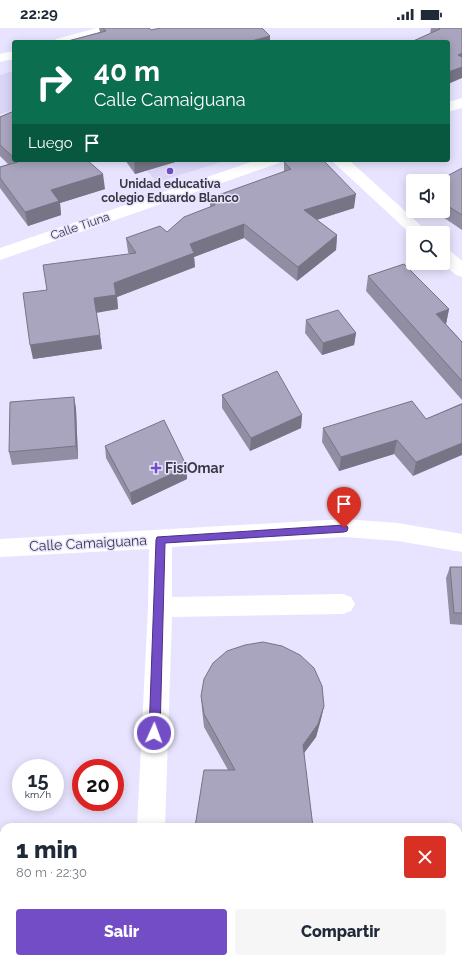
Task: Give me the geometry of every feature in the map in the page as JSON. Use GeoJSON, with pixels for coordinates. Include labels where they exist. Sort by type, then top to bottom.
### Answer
{"type":"FeatureCollection","features":[{"type":"Feature","properties":{"kind":"street"},"geometry":{"type":"LineString","coordinates":[[68,40],[113,28]]}},
{"type":"Feature","properties":{"kind":"street"},"geometry":{"type":"LineString","coordinates":[[0,58],[12,55]]}},
{"type":"Feature","properties":{"kind":"street"},"geometry":{"type":"LineString","coordinates":[[450,106],[462,103]]}},
{"type":"Feature","properties":{"kind":"street","name":"Calle Tiuna"},"geometry":{"type":"LineString","coordinates":[[0,254],[267,162]]}},
{"type":"Feature","properties":{"kind":"street"},"geometry":{"type":"LineString","coordinates":[[341,162],[412,226]]}},
{"type":"Feature","properties":{"kind":"street"},"geometry":{"type":"LineString","coordinates":[[450,261],[462,272]]}},
{"type":"Feature","properties":{"kind":"street","name":"Calle Camaiguana"},"geometry":{"type":"LineString","coordinates":[[0,548],[161,540],[344,528],[398,532],[462,543]]}},
{"type":"Feature","properties":{"kind":"street"},"geometry":{"type":"LineString","coordinates":[[151,823],[160,607],[161,540]]}},
{"type":"Feature","properties":{"kind":"street"},"geometry":{"type":"LineString","coordinates":[[160,607],[344,604]]}},
{"type":"Feature","properties":{"kind":"shaded area"},"geometry":{"type":"Polygon","coordinates":[[[12,72],[12,111],[0,114],[0,75],[12,72]]]}},
{"type":"Feature","properties":{"kind":"shaded area","name":"Unidad educativa colegio Eduardo Blanco"},"geometry":{"type":"Polygon","coordinates":[[[139,162],[222,162],[157,182],[139,162]]]}},
{"type":"Feature","properties":{"kind":"building"},"geometry":{"type":"Polygon","coordinates":[[[103,28],[149,28],[151,30],[161,28],[262,28],[270,36],[255,40],[72,40],[106,31],[103,28]]]}},
{"type":"Feature","properties":{"kind":"building"},"geometry":{"type":"Polygon","coordinates":[[[439,28],[462,28],[462,53],[458,55],[462,57],[462,67],[450,71],[450,40],[415,40],[440,29],[439,28]]]}},
{"type":"Feature","properties":{"kind":"building"},"geometry":{"type":"Polygon","coordinates":[[[12,112],[12,156],[0,145],[0,117],[12,112]]]}},
{"type":"Feature","properties":{"kind":"building"},"geometry":{"type":"Polygon","coordinates":[[[18,162],[89,162],[103,174],[51,190],[59,201],[25,212],[0,178],[0,167],[18,162]]]}},
{"type":"Feature","properties":{"kind":"building"},"geometry":{"type":"Polygon","coordinates":[[[284,162],[325,162],[356,194],[304,210],[337,235],[298,267],[244,224],[190,244],[194,253],[114,283],[116,295],[94,298],[100,335],[30,345],[23,293],[47,290],[43,265],[136,253],[126,238],[160,226],[167,232],[184,217],[215,205],[210,198],[291,169],[284,162]]]}},
{"type":"Feature","properties":{"kind":"building"},"geometry":{"type":"Polygon","coordinates":[[[462,168],[462,215],[450,207],[450,174],[462,168]]]}},
{"type":"Feature","properties":{"kind":"building"},"geometry":{"type":"Polygon","coordinates":[[[404,264],[406,266],[406,270],[410,270],[449,309],[436,314],[462,342],[462,381],[368,276],[404,264]]]}},
{"type":"Feature","properties":{"kind":"building"},"geometry":{"type":"Polygon","coordinates":[[[338,310],[356,333],[323,343],[306,320],[338,310]]]}},
{"type":"Feature","properties":{"kind":"building"},"geometry":{"type":"Polygon","coordinates":[[[277,371],[302,415],[251,438],[222,395],[277,371]]]}},
{"type":"Feature","properties":{"kind":"building"},"geometry":{"type":"Polygon","coordinates":[[[74,397],[76,446],[9,452],[10,402],[74,397]]]}},
{"type":"Feature","properties":{"kind":"building"},"geometry":{"type":"Polygon","coordinates":[[[412,401],[426,419],[462,404],[462,443],[416,462],[397,440],[341,457],[323,428],[412,401]]]}},
{"type":"Feature","properties":{"kind":"building"},"geometry":{"type":"Polygon","coordinates":[[[164,420],[187,467],[130,493],[105,446],[164,420]]]}},
{"type":"Feature","properties":{"kind":"building"},"geometry":{"type":"Polygon","coordinates":[[[450,567],[462,567],[462,613],[454,613],[450,567]]]}},
{"type":"Feature","properties":{"kind":"building"},"geometry":{"type":"Polygon","coordinates":[[[263,642],[282,646],[300,655],[314,668],[322,686],[324,706],[318,724],[303,745],[313,823],[196,823],[204,770],[235,770],[204,714],[201,696],[204,679],[213,663],[227,651],[245,645],[263,642]]]}},
{"type":"Feature","properties":{"kind":"place","name":"Unidad educativa colegio Eduardo Blanco"},"geometry":{"type":"Point","coordinates":[170,171]}},
{"type":"Feature","properties":{"kind":"place","name":"FisiOmar"},"geometry":{"type":"Point","coordinates":[156,468]}},
{"type":"Feature","properties":{"kind":"route"},"geometry":{"type":"LineString","coordinates":[[154,733],[160,607],[161,540],[344,528]]}}]}
